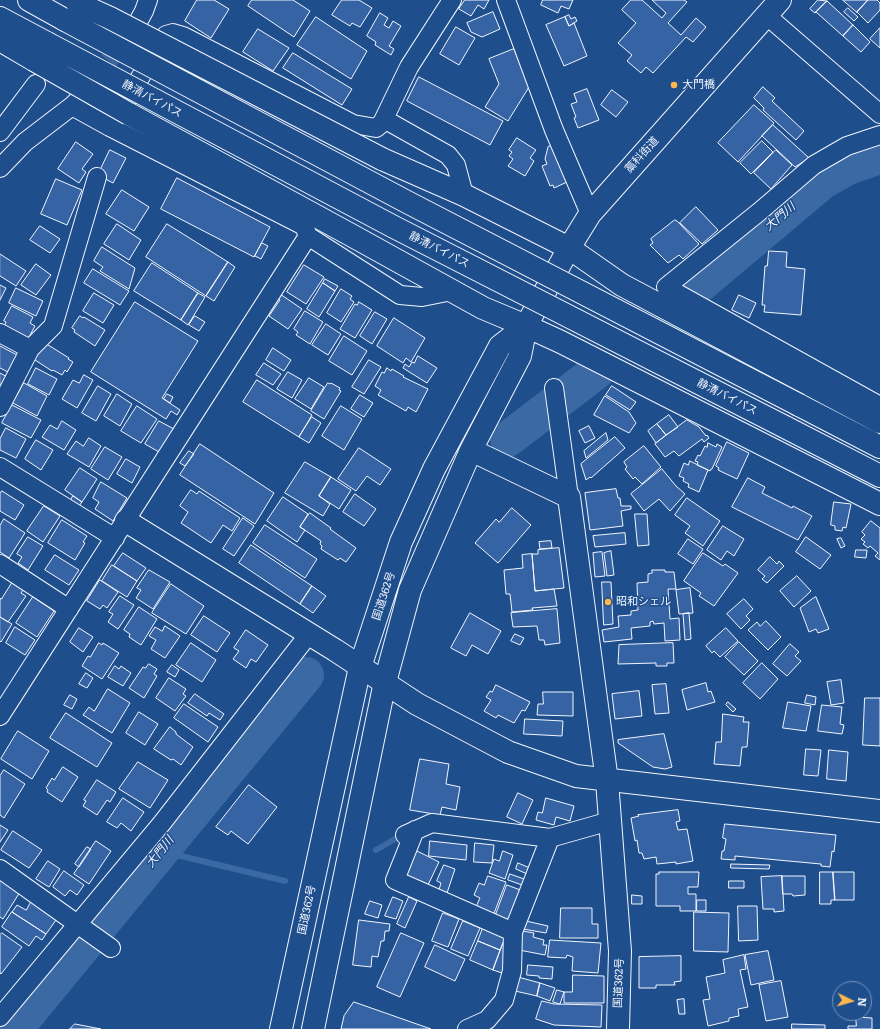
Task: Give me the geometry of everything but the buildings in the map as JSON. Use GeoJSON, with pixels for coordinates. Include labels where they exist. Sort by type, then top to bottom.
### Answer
{"type":"FeatureCollection","features":[{"type":"Feature","properties":{"kind":"main road"},"geometry":{"type":"LineString","coordinates":[[29,0],[407,202],[880,447]]}},
{"type":"Feature","properties":{"kind":"main road"},"geometry":{"type":"LineString","coordinates":[[70,0],[110,18],[382,159],[464,195],[569,248],[622,285],[880,422]]}},
{"type":"Feature","properties":{"kind":"main road","name":"藁科街道"},"geometry":{"type":"LineString","coordinates":[[526,326],[569,248],[590,214],[773,7]]}},
{"type":"Feature","properties":{"kind":"main road","name":"静清バイパス"},"geometry":{"type":"LineString","coordinates":[[0,18],[401,231],[880,476]]}},
{"type":"Feature","properties":{"kind":"main road"},"geometry":{"type":"LineString","coordinates":[[0,40],[129,114],[351,234],[483,308],[568,346],[880,504]]}},
{"type":"Feature","properties":{"kind":"main road"},"geometry":{"type":"LineString","coordinates":[[313,1029],[385,682],[410,590],[471,450],[520,356],[526,326]]}},
{"type":"Feature","properties":{"kind":"main road","name":"国道362号"},"geometry":{"type":"LineString","coordinates":[[282,1029],[360,667],[401,542],[434,469],[500,346],[526,326]]}},
{"type":"Feature","properties":{"kind":"main road"},"geometry":{"type":"LineString","coordinates":[[471,450],[569,497]]}},
{"type":"Feature","properties":{"kind":"main road","name":"国道362号"},"geometry":{"type":"LineString","coordinates":[[569,497],[607,780],[620,951],[618,1029]]}},
{"type":"Feature","properties":{"kind":"main road"},"geometry":{"type":"LineString","coordinates":[[121,530],[309,634],[417,704],[508,752],[576,776],[880,811]]}},
{"type":"Feature","properties":{"kind":"street"},"geometry":{"type":"LineString","coordinates":[[138,22],[148,0]]}},
{"type":"Feature","properties":{"kind":"street"},"geometry":{"type":"LineString","coordinates":[[110,128],[166,35],[173,32],[353,124],[376,128],[382,123],[409,67],[452,0]]}},
{"type":"Feature","properties":{"kind":"street"},"geometry":{"type":"LineString","coordinates":[[506,0],[554,130],[590,214]]}},
{"type":"Feature","properties":{"kind":"street"},"geometry":{"type":"LineString","coordinates":[[773,7],[880,114]]}},
{"type":"Feature","properties":{"kind":"street"},"geometry":{"type":"LineString","coordinates":[[0,132],[36,84]]}},
{"type":"Feature","properties":{"kind":"street"},"geometry":{"type":"LineString","coordinates":[[0,168],[25,142],[76,103],[110,128],[304,226],[308,236],[400,295],[422,297],[452,291]]}},
{"type":"Feature","properties":{"kind":"street"},"geometry":{"type":"LineString","coordinates":[[384,119],[448,155],[456,165],[464,195]]}},
{"type":"Feature","properties":{"kind":"street"},"geometry":{"type":"LineString","coordinates":[[880,135],[847,146],[814,165],[759,212],[666,287],[880,406]]}},
{"type":"Feature","properties":{"kind":"street"},"geometry":{"type":"LineString","coordinates":[[0,407],[30,349],[53,326],[97,177]]}},
{"type":"Feature","properties":{"kind":"street"},"geometry":{"type":"LineString","coordinates":[[2,710],[121,530],[308,236]]}},
{"type":"Feature","properties":{"kind":"street"},"geometry":{"type":"LineString","coordinates":[[0,333],[30,349]]}},
{"type":"Feature","properties":{"kind":"street"},"geometry":{"type":"LineString","coordinates":[[554,388],[560,422],[569,497]]}},
{"type":"Feature","properties":{"kind":"street"},"geometry":{"type":"LineString","coordinates":[[0,467],[121,530]]}},
{"type":"Feature","properties":{"kind":"street"},"geometry":{"type":"LineString","coordinates":[[0,564],[69,610]]}},
{"type":"Feature","properties":{"kind":"street"},"geometry":{"type":"LineString","coordinates":[[0,1017],[162,823],[309,634]]}},
{"type":"Feature","properties":{"kind":"street"},"geometry":{"type":"LineString","coordinates":[[514,932],[395,880],[410,833],[432,823],[550,838],[610,821]]}},
{"type":"Feature","properties":{"kind":"street"},"geometry":{"type":"LineString","coordinates":[[467,1029],[487,1020],[504,1000],[512,972],[514,932],[550,838]]}},
{"type":"Feature","properties":{"kind":"street"},"geometry":{"type":"LineString","coordinates":[[0,869],[111,948]]}},
{"type":"Feature","properties":{"kind":"waterway","name":"大門川"},"geometry":{"type":"LineString","coordinates":[[690,293],[823,181],[848,167],[880,156]]}},
{"type":"Feature","properties":{"kind":"waterway","name":"大門川"},"geometry":{"type":"LineString","coordinates":[[508,439],[597,371]]}},
{"type":"Feature","properties":{"kind":"waterway","name":"大門川"},"geometry":{"type":"LineString","coordinates":[[15,1029],[306,675]]}},
{"type":"Feature","properties":{"kind":"waterway"},"geometry":{"type":"LineString","coordinates":[[376,850],[395,839]]}},
{"type":"Feature","properties":{"kind":"waterway"},"geometry":{"type":"LineString","coordinates":[[160,851],[285,881]]}},
{"type":"Feature","properties":{"kind":"tunnel"},"geometry":{"type":"LineString","coordinates":[[92,82],[127,37]]}},
{"type":"Feature","properties":{"kind":"place","name":"大門橋"},"geometry":{"type":"Point","coordinates":[674,85]}},
{"type":"Feature","properties":{"kind":"place","name":"昭和シェル"},"geometry":{"type":"Point","coordinates":[608,602]}}]}
